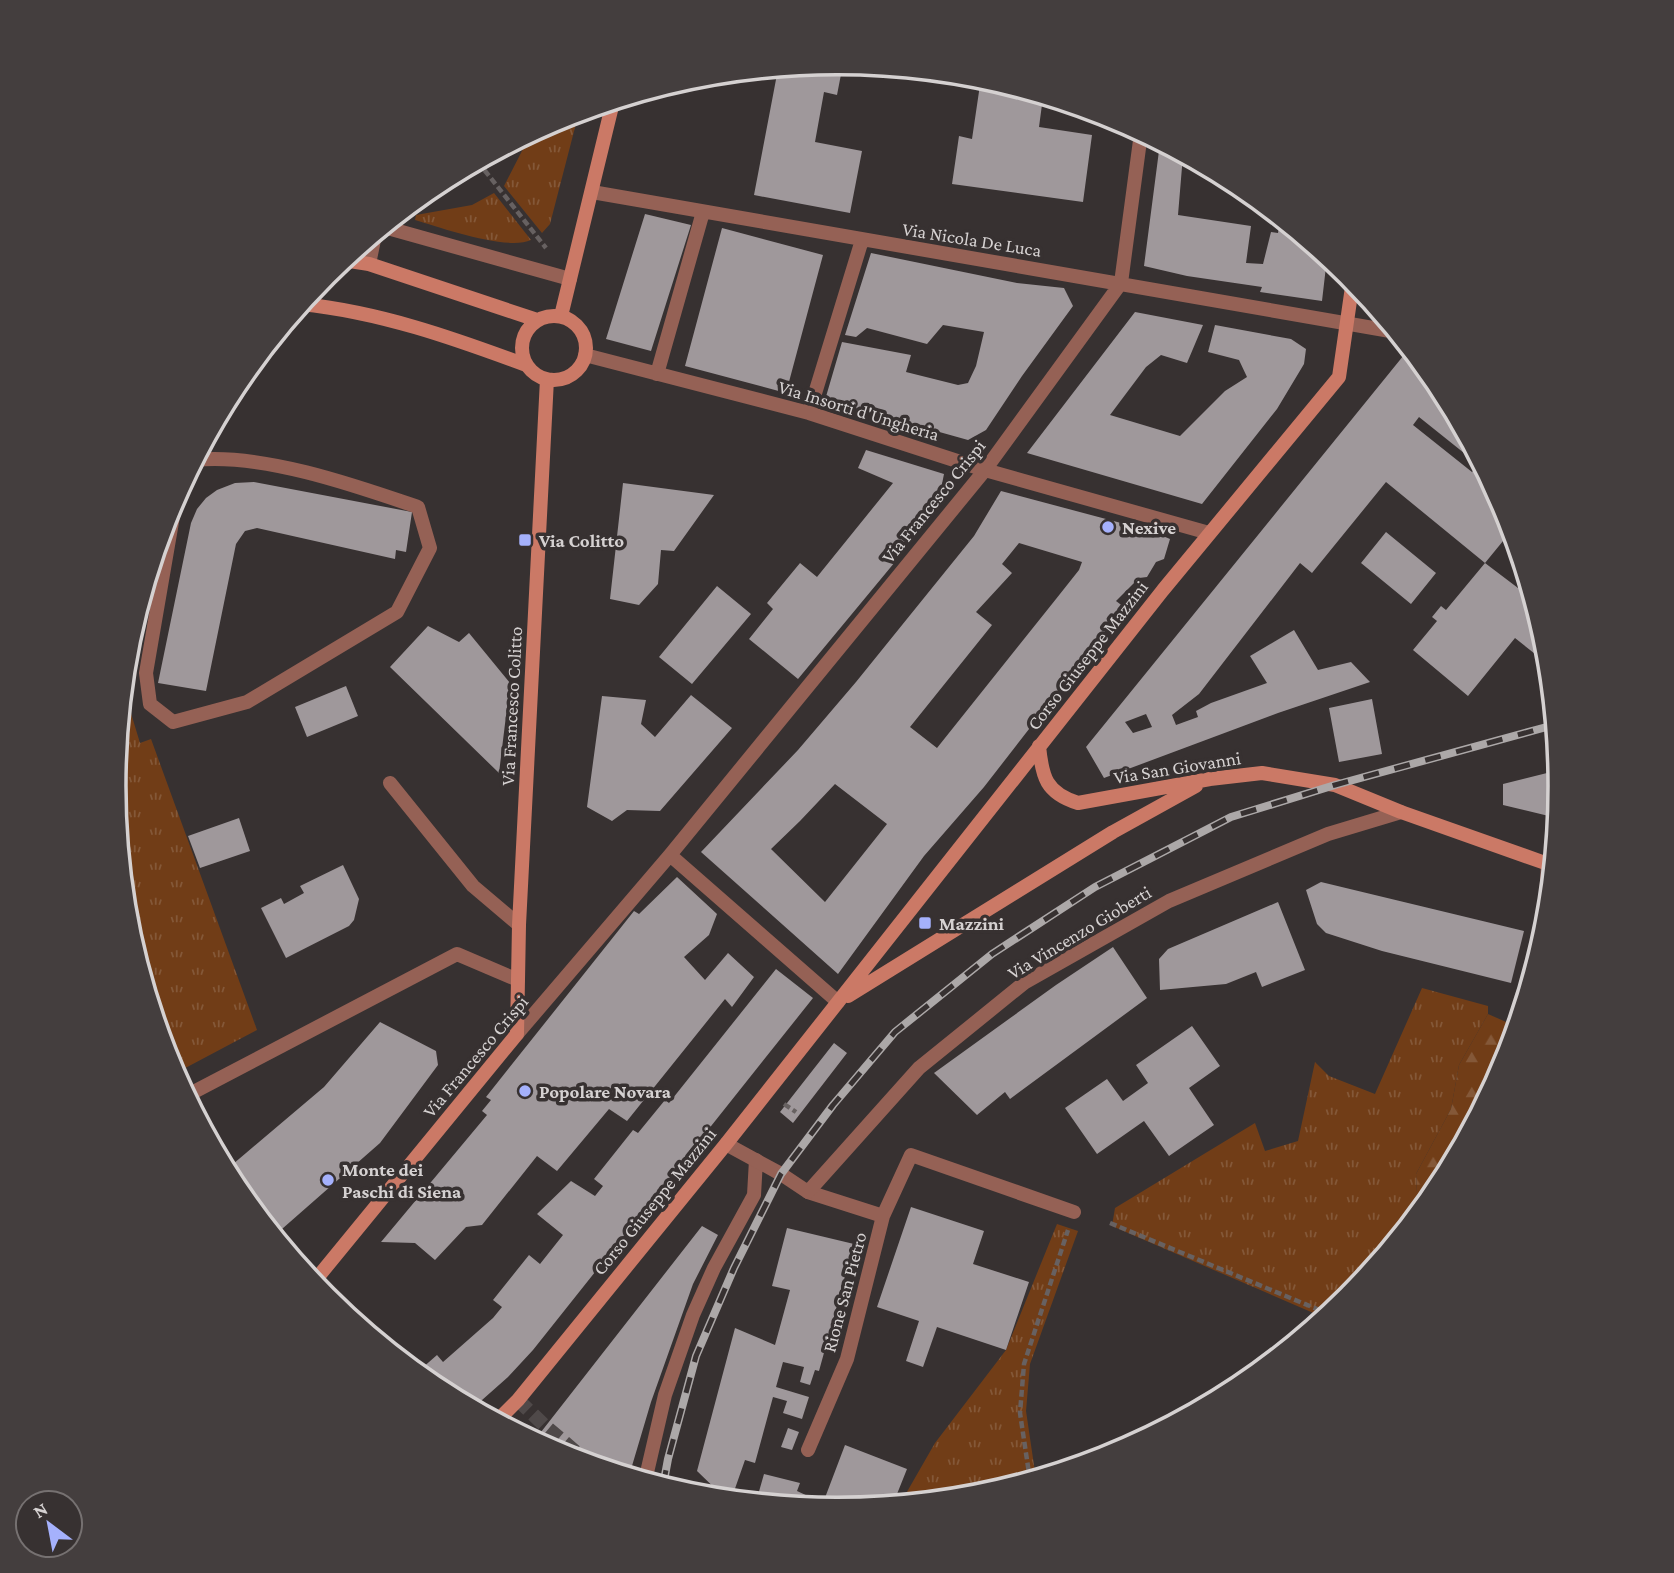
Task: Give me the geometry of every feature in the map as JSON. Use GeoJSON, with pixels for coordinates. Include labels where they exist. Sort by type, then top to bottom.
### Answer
{"type":"FeatureCollection","features":[{"type":"Feature","properties":{"kind":"main road"},"geometry":{"type":"LineString","coordinates":[[561,316],[611,112]]}},
{"type":"Feature","properties":{"kind":"main road"},"geometry":{"type":"LineString","coordinates":[[357,262],[537,320],[561,316],[576,324],[586,347],[581,366],[573,374],[563,379],[547,379],[532,372],[526,365],[522,356],[523,338],[537,320]]}},
{"type":"Feature","properties":{"kind":"main road","name":"Corso Giuseppe Mazzini"},"geometry":{"type":"LineString","coordinates":[[503,1414],[726,1144],[1209,533],[1339,377],[1351,295]]}},
{"type":"Feature","properties":{"kind":"main road"},"geometry":{"type":"LineString","coordinates":[[314,305],[334,307],[438,333],[526,365]]}},
{"type":"Feature","properties":{"kind":"main road","name":"Via Francesco Colitto"},"geometry":{"type":"LineString","coordinates":[[517,1034],[519,925],[547,379]]}},
{"type":"Feature","properties":{"kind":"main road","name":"Via San Giovanni"},"geometry":{"type":"LineString","coordinates":[[1039,746],[1042,770],[1050,787],[1062,798],[1078,803],[1210,779],[1262,773],[1335,785],[1401,812],[1544,862]]}},
{"type":"Feature","properties":{"kind":"main road","name":"Corso Giuseppe Mazzini"},"geometry":{"type":"LineString","coordinates":[[838,1002],[1102,839],[1210,779]]}},
{"type":"Feature","properties":{"kind":"main road","name":"Via Francesco Crispi"},"geometry":{"type":"LineString","coordinates":[[320,1274],[517,1034]]}},
{"type":"Feature","properties":{"kind":"street","name":"Via Francesco Crispi"},"geometry":{"type":"LineString","coordinates":[[517,1034],[670,855],[985,470],[1121,283],[1140,143]]}},
{"type":"Feature","properties":{"kind":"street","name":"Via Nicola De Luca"},"geometry":{"type":"LineString","coordinates":[[592,192],[1382,330]]}},
{"type":"Feature","properties":{"kind":"street"},"geometry":{"type":"LineString","coordinates":[[657,374],[703,212]]}},
{"type":"Feature","properties":{"kind":"street"},"geometry":{"type":"LineString","coordinates":[[395,229],[570,279]]}},
{"type":"Feature","properties":{"kind":"street"},"geometry":{"type":"LineString","coordinates":[[809,413],[862,240]]}},
{"type":"Feature","properties":{"kind":"street"},"geometry":{"type":"LineString","coordinates":[[369,264],[371,249]]}},
{"type":"Feature","properties":{"kind":"street","name":"Via Insorti d'Ungheria"},"geometry":{"type":"LineString","coordinates":[[585,355],[809,413],[985,470],[1209,533]]}},
{"type":"Feature","properties":{"kind":"street"},"geometry":{"type":"LineString","coordinates":[[168,545],[146,673],[150,704],[173,722],[247,702],[397,612],[430,548],[418,507],[357,486],[260,463],[206,459]]}},
{"type":"Feature","properties":{"kind":"street"},"geometry":{"type":"LineString","coordinates":[[390,783],[473,886],[519,925]]}},
{"type":"Feature","properties":{"kind":"street","name":"Via Vincenzo Gioberti"},"geometry":{"type":"LineString","coordinates":[[808,1192],[919,1068],[1024,983],[1169,901],[1328,834],[1401,812]]}},
{"type":"Feature","properties":{"kind":"street"},"geometry":{"type":"LineString","coordinates":[[670,855],[838,1002]]}},
{"type":"Feature","properties":{"kind":"street"},"geometry":{"type":"LineString","coordinates":[[195,1091],[457,954],[518,980]]}},
{"type":"Feature","properties":{"kind":"street"},"geometry":{"type":"LineString","coordinates":[[726,1144],[808,1192]]}},
{"type":"Feature","properties":{"kind":"street"},"geometry":{"type":"LineString","coordinates":[[883,1216],[911,1155],[1074,1212]]}},
{"type":"Feature","properties":{"kind":"street"},"geometry":{"type":"LineString","coordinates":[[647,1472],[665,1395],[693,1315],[714,1268],[754,1195],[756,1160]]}},
{"type":"Feature","properties":{"kind":"street","name":"Rione San Pietro"},"geometry":{"type":"LineString","coordinates":[[808,1192],[883,1216],[847,1359],[808,1450]]}},
{"type":"Feature","properties":{"kind":"path"},"geometry":{"type":"LineString","coordinates":[[484,169],[570,279]]}},
{"type":"Feature","properties":{"kind":"path"},"geometry":{"type":"LineString","coordinates":[[1029,1472],[1020,1413],[1024,1364],[1074,1212]]}},
{"type":"Feature","properties":{"kind":"path"},"geometry":{"type":"LineString","coordinates":[[1110,1223],[1318,1310]]}},
{"type":"Feature","properties":{"kind":"green space"},"geometry":{"type":"Polygon","coordinates":[[[576,125],[550,224],[542,233],[504,186],[523,149],[576,125]]]}},
{"type":"Feature","properties":{"kind":"green space"},"geometry":{"type":"Polygon","coordinates":[[[494,193],[531,240],[520,243],[491,241],[415,220],[416,215],[472,205],[494,193]]]}},
{"type":"Feature","properties":{"kind":"green space"},"geometry":{"type":"Polygon","coordinates":[[[130,711],[140,743],[151,739],[257,1030],[184,1069],[163,1015],[150,971],[132,879],[126,786],[130,711]]]}},
{"type":"Feature","properties":{"kind":"green space"},"geometry":{"type":"Polygon","coordinates":[[[1422,988],[1488,1006],[1488,1014],[1459,1065],[1451,1109],[1416,1174],[1417,1197],[1372,1255],[1314,1313],[1112,1226],[1115,1208],[1255,1123],[1265,1151],[1298,1141],[1315,1062],[1329,1076],[1375,1094],[1422,988]]]}},
{"type":"Feature","properties":{"kind":"green space"},"geometry":{"type":"Polygon","coordinates":[[[1488,1014],[1508,1023],[1475,1101],[1453,1142],[1417,1197],[1416,1174],[1451,1109],[1459,1065],[1488,1014]]]}},
{"type":"Feature","properties":{"kind":"green space"},"geometry":{"type":"Polygon","coordinates":[[[1057,1224],[1078,1231],[1030,1364],[1026,1411],[1035,1470],[976,1484],[906,1494],[935,1443],[1006,1350],[1057,1224]]]}},
{"type":"Feature","properties":{"kind":"building"},"geometry":{"type":"Polygon","coordinates":[[[841,75],[837,95],[824,92],[815,142],[862,151],[850,213],[754,195],[776,78],[841,75]]]}},
{"type":"Feature","properties":{"kind":"building"},"geometry":{"type":"Polygon","coordinates":[[[979,90],[1042,105],[1039,127],[1092,135],[1083,202],[952,184],[959,136],[972,139],[979,90]]]}},
{"type":"Feature","properties":{"kind":"building"},"geometry":{"type":"Polygon","coordinates":[[[1159,153],[1182,165],[1178,215],[1251,226],[1246,263],[1263,264],[1271,232],[1278,233],[1279,229],[1326,270],[1322,301],[1260,292],[1262,287],[1187,276],[1144,266],[1159,153]]]}},
{"type":"Feature","properties":{"kind":"building"},"geometry":{"type":"Polygon","coordinates":[[[645,214],[691,225],[651,351],[606,339],[645,214]]]}},
{"type":"Feature","properties":{"kind":"building"},"geometry":{"type":"Polygon","coordinates":[[[722,228],[823,255],[786,393],[685,366],[722,228]]]}},
{"type":"Feature","properties":{"kind":"building"},"geometry":{"type":"Polygon","coordinates":[[[871,253],[1017,283],[1064,288],[1073,306],[986,430],[968,440],[825,400],[842,342],[911,355],[906,372],[958,385],[968,383],[976,366],[984,332],[943,325],[927,344],[867,328],[856,337],[845,335],[871,253]]]}},
{"type":"Feature","properties":{"kind":"building"},"geometry":{"type":"Polygon","coordinates":[[[1135,312],[1203,325],[1187,363],[1161,355],[1146,367],[1110,415],[1180,436],[1225,391],[1247,377],[1239,360],[1208,352],[1215,325],[1291,339],[1306,349],[1304,364],[1277,409],[1202,504],[1027,453],[1135,312]]]}},
{"type":"Feature","properties":{"kind":"building"},"geometry":{"type":"Polygon","coordinates":[[[1403,356],[1428,391],[1465,454],[1419,417],[1413,425],[1472,472],[1474,470],[1504,540],[1485,563],[1386,482],[1312,573],[1300,563],[1199,694],[1172,715],[1176,725],[1198,717],[1196,711],[1211,703],[1267,683],[1250,656],[1294,630],[1318,670],[1351,662],[1370,682],[1104,778],[1086,747],[1403,356]],[[1146,714],[1125,722],[1133,733],[1152,727],[1146,714]]]}},
{"type":"Feature","properties":{"kind":"building"},"geometry":{"type":"Polygon","coordinates":[[[866,450],[944,474],[938,504],[919,533],[798,679],[749,639],[773,609],[767,603],[800,563],[817,577],[893,483],[858,468],[866,450]]]}},
{"type":"Feature","properties":{"kind":"building"},"geometry":{"type":"Polygon","coordinates":[[[254,482],[412,512],[406,552],[396,550],[395,559],[257,528],[245,531],[236,544],[206,691],[158,683],[191,523],[197,509],[217,490],[235,483],[254,482]]]}},
{"type":"Feature","properties":{"kind":"building"},"geometry":{"type":"Polygon","coordinates":[[[623,483],[714,495],[674,551],[661,550],[658,584],[639,605],[610,599],[623,483]]]}},
{"type":"Feature","properties":{"kind":"building"},"geometry":{"type":"Polygon","coordinates":[[[1001,491],[1151,531],[1170,539],[1164,559],[1156,562],[1147,577],[1139,578],[1116,601],[1124,607],[984,787],[924,856],[838,974],[701,852],[798,750],[974,536],[1001,491]],[[1019,543],[1002,564],[1012,573],[976,612],[992,625],[910,727],[937,748],[1079,570],[1082,562],[1019,543]],[[835,784],[771,849],[825,902],[887,824],[835,784]]]}},
{"type":"Feature","properties":{"kind":"building"},"geometry":{"type":"Polygon","coordinates":[[[1386,532],[1436,573],[1411,604],[1361,563],[1386,532]]]}},
{"type":"Feature","properties":{"kind":"building"},"geometry":{"type":"Polygon","coordinates":[[[1485,563],[1518,588],[1519,586],[1536,655],[1515,638],[1468,696],[1413,650],[1437,621],[1432,617],[1441,606],[1446,610],[1485,563]]]}},
{"type":"Feature","properties":{"kind":"building"},"geometry":{"type":"Polygon","coordinates":[[[717,586],[751,614],[692,684],[659,657],[717,586]]]}},
{"type":"Feature","properties":{"kind":"building"},"geometry":{"type":"Polygon","coordinates":[[[428,626],[459,642],[469,633],[510,683],[499,773],[390,667],[428,626]]]}},
{"type":"Feature","properties":{"kind":"building"},"geometry":{"type":"Polygon","coordinates":[[[346,686],[358,716],[307,737],[295,707],[346,686]]]}},
{"type":"Feature","properties":{"kind":"building"},"geometry":{"type":"Polygon","coordinates":[[[691,695],[732,728],[660,811],[627,810],[612,821],[587,807],[602,696],[646,700],[641,724],[655,737],[691,695]]]}},
{"type":"Feature","properties":{"kind":"building"},"geometry":{"type":"Polygon","coordinates":[[[1372,699],[1382,754],[1339,762],[1329,708],[1372,699]]]}},
{"type":"Feature","properties":{"kind":"building"},"geometry":{"type":"Polygon","coordinates":[[[1548,773],[1547,816],[1503,805],[1503,784],[1548,773]]]}},
{"type":"Feature","properties":{"kind":"building"},"geometry":{"type":"Polygon","coordinates":[[[239,818],[250,851],[200,868],[188,836],[239,818]]]}},
{"type":"Feature","properties":{"kind":"building"},"geometry":{"type":"Polygon","coordinates":[[[343,865],[359,899],[354,920],[349,926],[286,958],[261,908],[281,898],[284,904],[304,893],[300,886],[343,865]]]}},
{"type":"Feature","properties":{"kind":"building"},"geometry":{"type":"Polygon","coordinates":[[[677,877],[717,914],[709,935],[684,957],[705,980],[728,953],[754,977],[732,1007],[725,999],[627,1121],[609,1109],[557,1171],[537,1156],[482,1225],[466,1227],[435,1260],[415,1243],[381,1242],[487,1115],[482,1111],[491,1100],[486,1097],[634,911],[639,914],[677,877]]]}},
{"type":"Feature","properties":{"kind":"building"},"geometry":{"type":"Polygon","coordinates":[[[1321,882],[1524,931],[1511,983],[1382,951],[1326,933],[1317,924],[1306,890],[1321,882]]]}},
{"type":"Feature","properties":{"kind":"building"},"geometry":{"type":"Polygon","coordinates":[[[1278,902],[1305,970],[1262,987],[1256,972],[1226,984],[1160,990],[1159,959],[1168,949],[1278,902]]]}},
{"type":"Feature","properties":{"kind":"building"},"geometry":{"type":"Polygon","coordinates":[[[1113,947],[1147,998],[1010,1099],[1005,1092],[977,1115],[934,1073],[1056,985],[1113,947]]]}},
{"type":"Feature","properties":{"kind":"building"},"geometry":{"type":"Polygon","coordinates":[[[776,969],[813,998],[533,1350],[508,1377],[480,1402],[425,1366],[437,1355],[443,1362],[493,1318],[502,1307],[493,1300],[529,1255],[540,1264],[563,1235],[537,1214],[571,1181],[595,1196],[603,1186],[594,1179],[633,1130],[638,1133],[665,1100],[669,1103],[776,969]]]}},
{"type":"Feature","properties":{"kind":"building"},"geometry":{"type":"Polygon","coordinates":[[[380,1022],[436,1051],[438,1065],[380,1143],[281,1229],[234,1163],[324,1087],[380,1022]]]}},
{"type":"Feature","properties":{"kind":"building"},"geometry":{"type":"Polygon","coordinates":[[[1192,1026],[1220,1066],[1189,1088],[1214,1125],[1169,1156],[1144,1121],[1097,1154],[1065,1108],[1107,1079],[1123,1101],[1148,1083],[1136,1065],[1192,1026]]]}},
{"type":"Feature","properties":{"kind":"building"},"geometry":{"type":"Polygon","coordinates":[[[834,1043],[847,1053],[793,1123],[780,1112],[834,1043]]]}},
{"type":"Feature","properties":{"kind":"building"},"geometry":{"type":"Polygon","coordinates":[[[911,1207],[984,1231],[973,1264],[1029,1282],[1006,1350],[937,1327],[923,1367],[906,1361],[919,1321],[877,1307],[911,1207]]]}},
{"type":"Feature","properties":{"kind":"building"},"geometry":{"type":"Polygon","coordinates":[[[702,1226],[718,1235],[693,1284],[651,1402],[632,1467],[541,1433],[702,1226]]]}},
{"type":"Feature","properties":{"kind":"building"},"geometry":{"type":"Polygon","coordinates":[[[787,1228],[854,1244],[819,1371],[815,1370],[810,1385],[800,1382],[804,1367],[783,1362],[776,1387],[809,1397],[802,1419],[783,1413],[787,1401],[773,1397],[755,1463],[745,1460],[734,1490],[713,1487],[697,1471],[735,1328],[775,1345],[790,1290],[772,1286],[787,1228]]]}},
{"type":"Feature","properties":{"kind":"building"},"geometry":{"type":"Polygon","coordinates":[[[788,1428],[799,1432],[792,1450],[781,1447],[788,1428]]]}},
{"type":"Feature","properties":{"kind":"building"},"geometry":{"type":"Polygon","coordinates":[[[845,1445],[907,1469],[897,1495],[825,1497],[845,1445]]]}},
{"type":"Feature","properties":{"kind":"building"},"geometry":{"type":"Polygon","coordinates":[[[764,1474],[800,1483],[797,1491],[810,1497],[758,1493],[764,1474]]]}},
{"type":"Feature","properties":{"kind":"tunnel"},"geometry":{"type":"LineString","coordinates":[[518,1400],[567,1445]]}},
{"type":"Feature","properties":{"kind":"railway"},"geometry":{"type":"LineString","coordinates":[[665,1477],[696,1356],[734,1268],[781,1174],[833,1105],[895,1032],[992,954],[1095,887],[1231,817],[1335,785],[1546,727]]}},
{"type":"Feature","properties":{"kind":"place","name":"Nexive"},"geometry":{"type":"Point","coordinates":[1108,527]}},
{"type":"Feature","properties":{"kind":"place","name":"Via Colitto"},"geometry":{"type":"Point","coordinates":[525,540]}},
{"type":"Feature","properties":{"kind":"place","name":"Mazzini"},"geometry":{"type":"Point","coordinates":[925,923]}},
{"type":"Feature","properties":{"kind":"place","name":"Popolare Novara"},"geometry":{"type":"Point","coordinates":[525,1091]}},
{"type":"Feature","properties":{"kind":"place","name":"Monte dei Paschi di Siena"},"geometry":{"type":"Point","coordinates":[328,1180]}}]}
